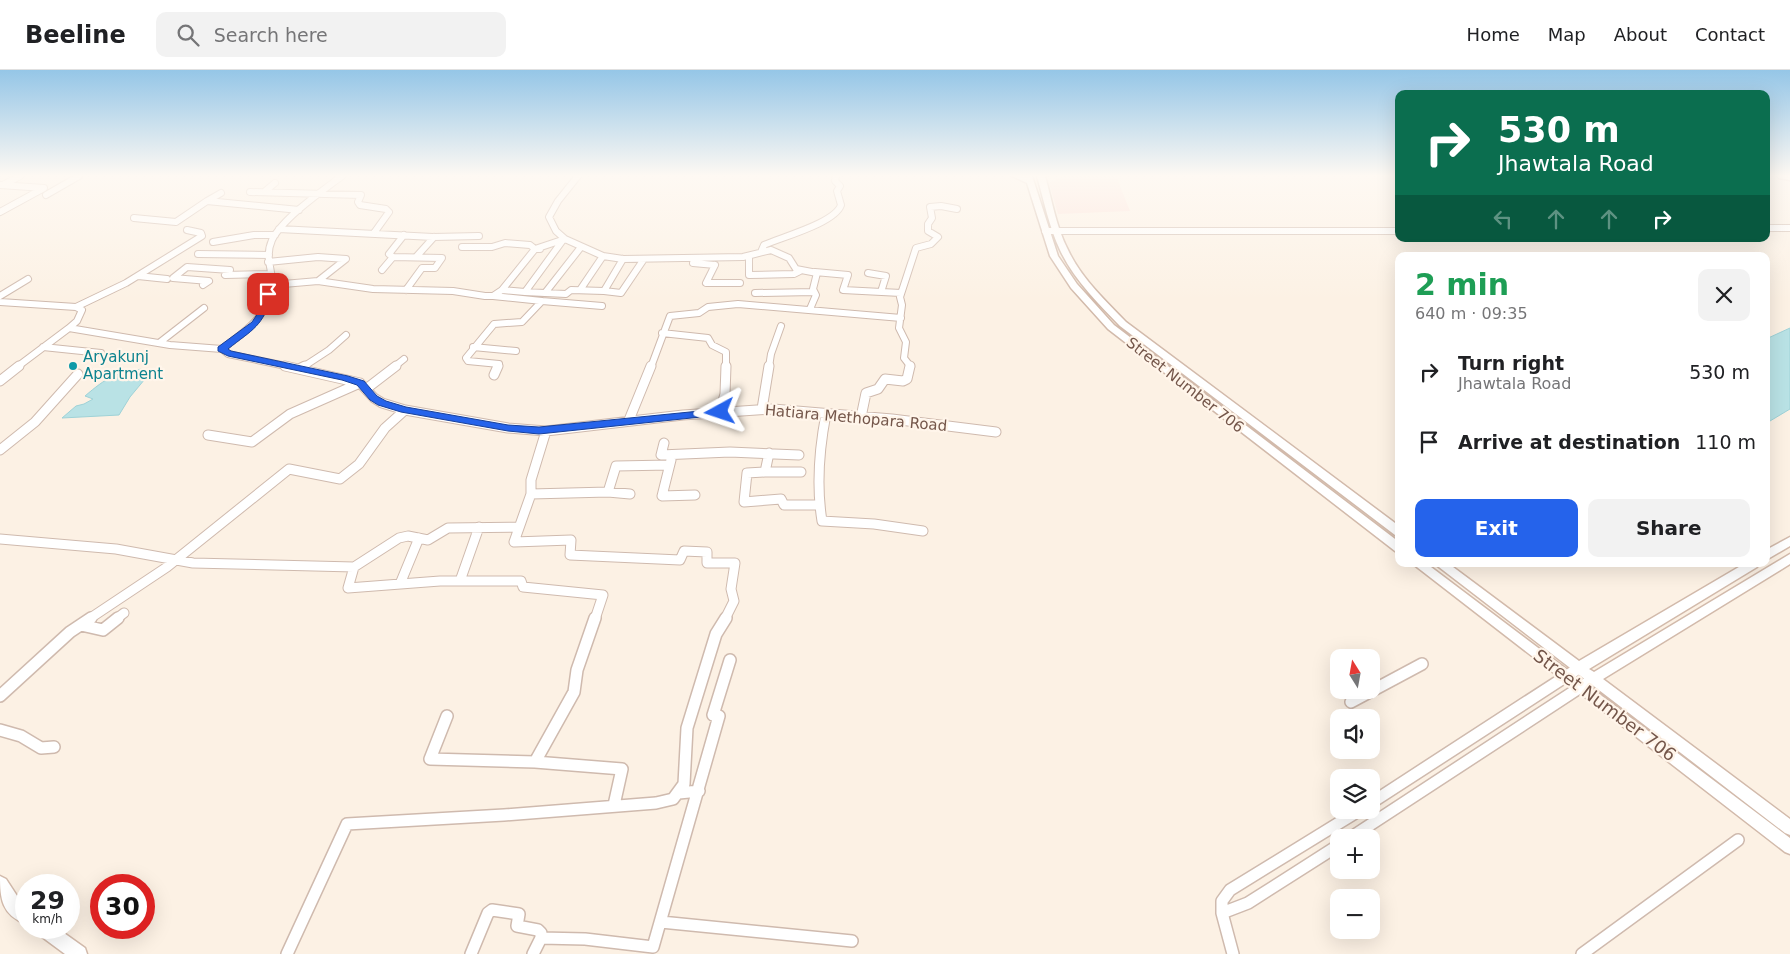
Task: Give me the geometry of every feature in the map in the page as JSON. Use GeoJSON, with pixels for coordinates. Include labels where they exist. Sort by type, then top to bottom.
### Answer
{"type":"FeatureCollection","features":[{"type":"Feature","properties":{"kind":"street"},"geometry":{"type":"LineString","coordinates":[[134,218],[176,222],[183,217]]}},
{"type":"Feature","properties":{"kind":"street"},"geometry":{"type":"LineString","coordinates":[[222,349],[260,318],[272,285],[268,259],[271,243],[277,232],[292,217]]}},
{"type":"Feature","properties":{"kind":"street"},"geometry":{"type":"LineString","coordinates":[[374,233],[386,217]]}},
{"type":"Feature","properties":{"kind":"street"},"geometry":{"type":"LineString","coordinates":[[549,217],[556,231],[564,240],[603,256],[623,259],[749,257],[761,252],[776,251],[790,258],[794,268],[800,271],[848,275],[843,290],[901,293]]}},
{"type":"Feature","properties":{"kind":"street"},"geometry":{"type":"LineString","coordinates":[[761,252],[764,245],[830,217]]}},
{"type":"Feature","properties":{"kind":"street"},"geometry":{"type":"LineString","coordinates":[[861,417],[866,393],[878,389],[884,379],[903,381],[908,378],[911,367],[903,355],[906,342],[899,328],[901,293],[916,248],[932,245],[938,237],[928,231],[928,224],[932,217]]}},
{"type":"Feature","properties":{"kind":"street","name":"Street Number 706"},"geometry":{"type":"LineString","coordinates":[[1040,217],[1054,256],[1074,286],[1111,327],[1395,545]]}},
{"type":"Feature","properties":{"kind":"street","name":"Street Number 706"},"geometry":{"type":"LineString","coordinates":[[1054,217],[1063,249],[1079,274],[1099,299],[1123,324],[1395,529]]}},
{"type":"Feature","properties":{"kind":"street"},"geometry":{"type":"LineString","coordinates":[[1770,228],[1790,228]]}},
{"type":"Feature","properties":{"kind":"street"},"geometry":{"type":"LineString","coordinates":[[76,307],[137,276],[176,254],[202,236],[201,232],[187,230]]}},
{"type":"Feature","properties":{"kind":"street"},"geometry":{"type":"LineString","coordinates":[[1059,235],[1395,230]]}},
{"type":"Feature","properties":{"kind":"street"},"geometry":{"type":"LineString","coordinates":[[213,242],[277,232],[374,233],[434,237],[478,236]]}},
{"type":"Feature","properties":{"kind":"street"},"geometry":{"type":"LineString","coordinates":[[1770,232],[1790,232]]}},
{"type":"Feature","properties":{"kind":"street"},"geometry":{"type":"LineString","coordinates":[[1045,234],[1395,234]]}},
{"type":"Feature","properties":{"kind":"street"},"geometry":{"type":"LineString","coordinates":[[404,235],[389,254],[393,257],[442,258],[435,268],[422,268],[406,290]]}},
{"type":"Feature","properties":{"kind":"street"},"geometry":{"type":"LineString","coordinates":[[416,258],[434,237]]}},
{"type":"Feature","properties":{"kind":"street"},"geometry":{"type":"LineString","coordinates":[[493,296],[502,290],[535,249],[564,240]]}},
{"type":"Feature","properties":{"kind":"street"},"geometry":{"type":"LineString","coordinates":[[525,292],[564,240]]}},
{"type":"Feature","properties":{"kind":"street"},"geometry":{"type":"LineString","coordinates":[[462,247],[492,248],[505,243],[530,245],[535,249],[555,250]]}},
{"type":"Feature","properties":{"kind":"street"},"geometry":{"type":"LineString","coordinates":[[545,293],[581,248]]}},
{"type":"Feature","properties":{"kind":"street"},"geometry":{"type":"LineString","coordinates":[[198,254],[268,259],[318,257],[346,259],[342,264],[318,280]]}},
{"type":"Feature","properties":{"kind":"street"},"geometry":{"type":"LineString","coordinates":[[580,290],[603,256]]}},
{"type":"Feature","properties":{"kind":"street"},"geometry":{"type":"LineString","coordinates":[[382,270],[393,257]]}},
{"type":"Feature","properties":{"kind":"street"},"geometry":{"type":"LineString","coordinates":[[749,257],[749,275],[794,274],[800,271]]}},
{"type":"Feature","properties":{"kind":"street"},"geometry":{"type":"LineString","coordinates":[[708,258],[715,265]]}},
{"type":"Feature","properties":{"kind":"street"},"geometry":{"type":"LineString","coordinates":[[604,291],[623,259]]}},
{"type":"Feature","properties":{"kind":"street"},"geometry":{"type":"LineString","coordinates":[[502,290],[566,294],[571,290],[622,293],[644,259]]}},
{"type":"Feature","properties":{"kind":"street"},"geometry":{"type":"LineString","coordinates":[[661,259],[715,265]]}},
{"type":"Feature","properties":{"kind":"street"},"geometry":{"type":"LineString","coordinates":[[715,265],[706,283],[740,284]]}},
{"type":"Feature","properties":{"kind":"street"},"geometry":{"type":"LineString","coordinates":[[203,285],[209,281],[173,278],[187,267],[230,270],[225,275],[271,274]]}},
{"type":"Feature","properties":{"kind":"street"},"geometry":{"type":"LineString","coordinates":[[810,309],[816,296],[813,288],[818,274],[815,272]]}},
{"type":"Feature","properties":{"kind":"street"},"geometry":{"type":"LineString","coordinates":[[868,273],[886,276],[881,292]]}},
{"type":"Feature","properties":{"kind":"street"},"geometry":{"type":"LineString","coordinates":[[137,276],[168,279]]}},
{"type":"Feature","properties":{"kind":"street"},"geometry":{"type":"LineString","coordinates":[[0,296],[28,278]]}},
{"type":"Feature","properties":{"kind":"street"},"geometry":{"type":"LineString","coordinates":[[272,285],[318,280],[373,289],[453,291],[542,302],[602,306]]}},
{"type":"Feature","properties":{"kind":"street"},"geometry":{"type":"LineString","coordinates":[[755,293],[814,292]]}},
{"type":"Feature","properties":{"kind":"street"},"geometry":{"type":"LineString","coordinates":[[0,302],[76,307],[82,310],[77,321],[70,328],[0,381]]}},
{"type":"Feature","properties":{"kind":"street"},"geometry":{"type":"LineString","coordinates":[[494,375],[499,364],[466,360],[473,348],[494,324],[522,322],[542,302]]}},
{"type":"Feature","properties":{"kind":"street"},"geometry":{"type":"LineString","coordinates":[[629,420],[645,383],[662,333],[670,316],[675,314],[699,313],[708,307],[738,304],[901,318]]}},
{"type":"Feature","properties":{"kind":"street"},"geometry":{"type":"LineString","coordinates":[[158,343],[204,308]]}},
{"type":"Feature","properties":{"kind":"street"},"geometry":{"type":"LineString","coordinates":[[762,409],[770,354],[781,326]]}},
{"type":"Feature","properties":{"kind":"street","name":"Hatiara Methopara Road"},"geometry":{"type":"LineString","coordinates":[[70,328],[158,343],[222,349],[228,354],[301,368],[363,386],[382,403],[404,410],[508,428],[546,430],[629,420],[762,409],[861,417],[996,432]]}},
{"type":"Feature","properties":{"kind":"street"},"geometry":{"type":"LineString","coordinates":[[662,333],[708,338],[712,346],[726,352],[725,394],[720,412]]}},
{"type":"Feature","properties":{"kind":"street"},"geometry":{"type":"LineString","coordinates":[[301,368],[329,350],[346,335]]}},
{"type":"Feature","properties":{"kind":"street"},"geometry":{"type":"LineString","coordinates":[[43,347],[101,353]]}},
{"type":"Feature","properties":{"kind":"street"},"geometry":{"type":"LineString","coordinates":[[473,348],[516,351]]}},
{"type":"Feature","properties":{"kind":"street"},"geometry":{"type":"LineString","coordinates":[[208,435],[252,442],[290,414],[363,386],[404,359]]}},
{"type":"Feature","properties":{"kind":"street"},"geometry":{"type":"LineString","coordinates":[[0,450],[43,414],[78,374]]}},
{"type":"Feature","properties":{"kind":"street"},"geometry":{"type":"LineString","coordinates":[[0,696],[50,648],[175,560],[288,469],[340,479],[359,464],[385,428],[404,410]]}},
{"type":"Feature","properties":{"kind":"street"},"geometry":{"type":"LineString","coordinates":[[826,414],[816,483],[822,521],[874,524],[923,531]]}},
{"type":"Feature","properties":{"kind":"street"},"geometry":{"type":"LineString","coordinates":[[286,954],[347,824],[504,815],[656,803],[673,799],[679,794],[684,784],[687,728],[716,634],[719,628],[726,622],[734,602],[734,594],[731,589],[735,563],[707,563],[707,552],[684,551],[680,560],[570,556],[571,540],[514,542],[531,494],[531,480],[546,430]]}},
{"type":"Feature","properties":{"kind":"street"},"geometry":{"type":"LineString","coordinates":[[0,439],[13,439]]}},
{"type":"Feature","properties":{"kind":"street"},"geometry":{"type":"LineString","coordinates":[[664,443],[661,455],[730,452],[799,455]]}},
{"type":"Feature","properties":{"kind":"street"},"geometry":{"type":"LineString","coordinates":[[765,472],[770,454]]}},
{"type":"Feature","properties":{"kind":"street"},"geometry":{"type":"LineString","coordinates":[[672,455],[662,496],[695,495]]}},
{"type":"Feature","properties":{"kind":"street"},"geometry":{"type":"LineString","coordinates":[[608,492],[616,466],[669,465]]}},
{"type":"Feature","properties":{"kind":"street"},"geometry":{"type":"LineString","coordinates":[[801,472],[747,473],[744,502],[781,499],[784,505],[819,505]]}},
{"type":"Feature","properties":{"kind":"street"},"geometry":{"type":"LineString","coordinates":[[531,494],[608,492],[630,494]]}},
{"type":"Feature","properties":{"kind":"street"},"geometry":{"type":"LineString","coordinates":[[460,581],[479,527]]}},
{"type":"Feature","properties":{"kind":"street"},"geometry":{"type":"LineString","coordinates":[[0,540],[116,548],[175,560],[213,563],[354,567],[399,538],[408,536],[428,540],[448,528],[519,527]]}},
{"type":"Feature","properties":{"kind":"street"},"geometry":{"type":"LineString","coordinates":[[400,584],[419,538]]}},
{"type":"Feature","properties":{"kind":"street"},"geometry":{"type":"LineString","coordinates":[[1770,554],[1790,541]]}},
{"type":"Feature","properties":{"kind":"street"},"geometry":{"type":"LineString","coordinates":[[1364,829],[1588,683],[1790,558]]}},
{"type":"Feature","properties":{"kind":"street"},"geometry":{"type":"LineString","coordinates":[[354,567],[348,588],[460,581],[521,581],[523,587],[603,595],[577,670],[574,692],[535,762]]}},
{"type":"Feature","properties":{"kind":"street","name":"Street Number 706"},"geometry":{"type":"LineString","coordinates":[[1423,567],[1567,675],[1588,683],[1790,828]]}},
{"type":"Feature","properties":{"kind":"street","name":"Street Number 706"},"geometry":{"type":"LineString","coordinates":[[1445,567],[1579,668],[1588,683],[1790,847]]}},
{"type":"Feature","properties":{"kind":"street"},"geometry":{"type":"LineString","coordinates":[[1380,797],[1567,675],[1748,567]]}},
{"type":"Feature","properties":{"kind":"street"},"geometry":{"type":"LineString","coordinates":[[82,625],[103,630],[124,613]]}},
{"type":"Feature","properties":{"kind":"street"},"geometry":{"type":"LineString","coordinates":[[541,938],[585,939],[653,947],[699,791],[719,716],[713,715],[730,660]]}},
{"type":"Feature","properties":{"kind":"street"},"geometry":{"type":"LineString","coordinates":[[1351,702],[1422,664]]}},
{"type":"Feature","properties":{"kind":"street"},"geometry":{"type":"LineString","coordinates":[[447,716],[430,759],[535,762],[622,769],[614,805]]}},
{"type":"Feature","properties":{"kind":"street"},"geometry":{"type":"LineString","coordinates":[[0,730],[21,736],[41,748],[54,747]]}},
{"type":"Feature","properties":{"kind":"street"},"geometry":{"type":"LineString","coordinates":[[679,794],[699,791]]}},
{"type":"Feature","properties":{"kind":"street"},"geometry":{"type":"LineString","coordinates":[[1233,954],[1222,913],[1222,901],[1230,890],[1345,819]]}},
{"type":"Feature","properties":{"kind":"street"},"geometry":{"type":"LineString","coordinates":[[1582,954],[1738,840]]}},
{"type":"Feature","properties":{"kind":"street"},"geometry":{"type":"LineString","coordinates":[[1222,913],[1235,910],[1248,903],[1330,850]]}},
{"type":"Feature","properties":{"kind":"street"},"geometry":{"type":"LineString","coordinates":[[0,884],[15,908]]}},
{"type":"Feature","properties":{"kind":"street"},"geometry":{"type":"LineString","coordinates":[[470,954],[488,913],[492,910],[519,914],[517,926],[538,930],[541,933],[541,938],[534,954]]}},
{"type":"Feature","properties":{"kind":"street"},"geometry":{"type":"LineString","coordinates":[[661,922],[852,941]]}},
{"type":"Feature","properties":{"kind":"street"},"geometry":{"type":"LineString","coordinates":[[59,939],[79,954]]}},
{"type":"Feature","properties":{"kind":"water"},"geometry":{"type":"Polygon","coordinates":[[[1790,328],[1790,409],[1770,421],[1770,337],[1790,328]]]}},
{"type":"Feature","properties":{"kind":"water"},"geometry":{"type":"Polygon","coordinates":[[[143,369],[150,373],[130,397],[119,415],[62,418],[76,406],[93,399],[85,396],[105,380],[118,374],[143,369]]]}},
{"type":"Feature","properties":{"kind":"place","name":"Aryakunj Apartment"},"geometry":{"type":"Point","coordinates":[73,366]}},
{"type":"Feature","properties":{"kind":"route"},"geometry":{"type":"LineString","coordinates":[[268,294],[264,303],[263,313],[255,324],[222,349],[228,354],[285,364],[360,383],[374,398],[382,403],[404,410],[508,428],[539,431],[599,423],[720,412]]}}]}
